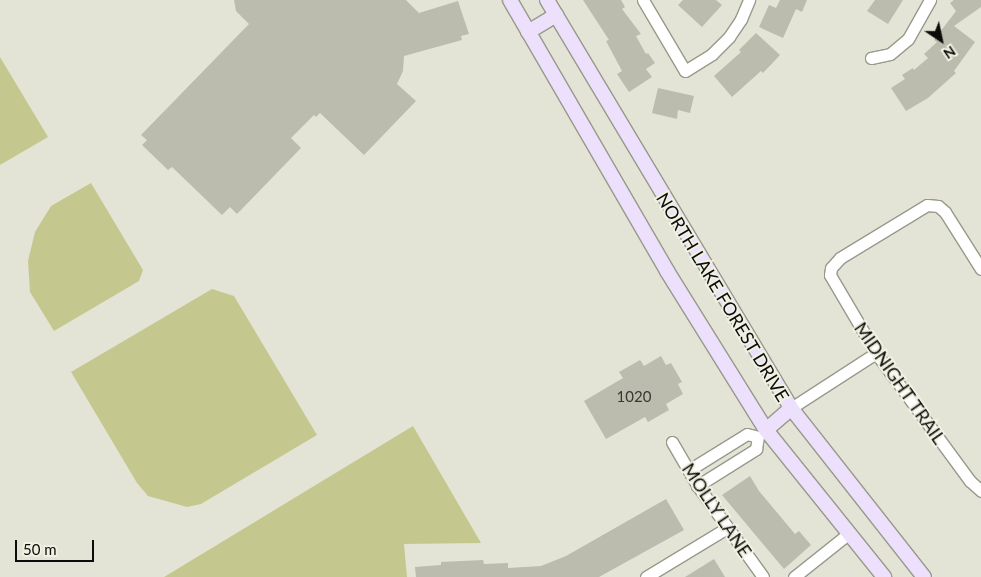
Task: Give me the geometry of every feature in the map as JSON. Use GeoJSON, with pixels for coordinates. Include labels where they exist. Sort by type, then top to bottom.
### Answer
{"type":"FeatureCollection","features":[{"type":"Feature","properties":{"kind":"main road","name":"NORTH LAKE FOREST DRIVE"},"geometry":{"type":"LineString","coordinates":[[510,0],[762,434],[884,577]]}},
{"type":"Feature","properties":{"kind":"main road","name":"NORTH LAKE FOREST DRIVE"},"geometry":{"type":"LineString","coordinates":[[547,0],[791,408],[924,577]]}},
{"type":"Feature","properties":{"kind":"main road"},"geometry":{"type":"LineString","coordinates":[[528,32],[556,15]]}},
{"type":"Feature","properties":{"kind":"main road"},"geometry":{"type":"LineString","coordinates":[[762,434],[791,408]]}},
{"type":"Feature","properties":{"kind":"street"},"geometry":{"type":"LineString","coordinates":[[643,0],[685,71],[712,54],[729,36],[741,19],[749,0]]}},
{"type":"Feature","properties":{"kind":"street"},"geometry":{"type":"LineString","coordinates":[[871,58],[890,54],[908,39],[930,0]]}},
{"type":"Feature","properties":{"kind":"street","name":"MIDNIGHT TRAIL"},"geometry":{"type":"LineString","coordinates":[[981,269],[945,212],[938,206],[927,205],[840,258],[831,268],[830,275],[835,287],[876,353],[970,481],[981,491]]}},
{"type":"Feature","properties":{"kind":"street"},"geometry":{"type":"LineString","coordinates":[[791,408],[876,353]]}},
{"type":"Feature","properties":{"kind":"street"},"geometry":{"type":"LineString","coordinates":[[689,470],[747,434],[762,434],[756,449],[698,486]]}},
{"type":"Feature","properties":{"kind":"street","name":"MOLLY LANE"},"geometry":{"type":"LineString","coordinates":[[672,442],[698,486],[763,577]]}},
{"type":"Feature","properties":{"kind":"street"},"geometry":{"type":"LineString","coordinates":[[646,577],[728,528]]}},
{"type":"Feature","properties":{"kind":"street"},"geometry":{"type":"LineString","coordinates":[[794,577],[848,534]]}},
{"type":"Feature","properties":{"kind":"green space"},"geometry":{"type":"Polygon","coordinates":[[[0,57],[48,137],[0,165],[0,57]]]}},
{"type":"Feature","properties":{"kind":"green space"},"geometry":{"type":"Polygon","coordinates":[[[91,183],[143,270],[139,281],[54,331],[30,292],[28,261],[35,232],[51,206],[91,183]]]}},
{"type":"Feature","properties":{"kind":"green space"},"geometry":{"type":"Polygon","coordinates":[[[212,289],[234,296],[317,435],[201,504],[187,507],[148,496],[137,483],[71,372],[212,289]]]}},
{"type":"Feature","properties":{"kind":"green space"},"geometry":{"type":"Polygon","coordinates":[[[413,426],[481,543],[404,544],[407,577],[164,577],[413,426]]]}},
{"type":"Feature","properties":{"kind":"building"},"geometry":{"type":"Polygon","coordinates":[[[234,0],[406,0],[419,13],[458,1],[469,34],[461,36],[462,40],[404,56],[403,71],[397,84],[416,101],[364,155],[320,113],[316,117],[314,115],[291,138],[301,148],[237,214],[230,207],[222,215],[172,167],[168,170],[142,145],[147,140],[141,135],[249,24],[236,11],[234,0]]]}},
{"type":"Feature","properties":{"kind":"building"},"geometry":{"type":"Polygon","coordinates":[[[583,0],[621,0],[625,7],[622,9],[641,34],[636,36],[646,54],[648,53],[655,63],[646,69],[652,77],[629,92],[617,74],[622,71],[606,41],[609,40],[583,0]]]}},
{"type":"Feature","properties":{"kind":"building"},"geometry":{"type":"Polygon","coordinates":[[[683,0],[716,0],[722,5],[702,27],[678,5],[683,0]]]}},
{"type":"Feature","properties":{"kind":"building"},"geometry":{"type":"Polygon","coordinates":[[[780,0],[807,0],[802,12],[796,9],[783,38],[759,27],[769,5],[776,8],[780,0]]]}},
{"type":"Feature","properties":{"kind":"building"},"geometry":{"type":"Polygon","coordinates":[[[875,0],[903,0],[888,24],[867,11],[875,0]]]}},
{"type":"Feature","properties":{"kind":"building"},"geometry":{"type":"Polygon","coordinates":[[[954,0],[981,0],[981,7],[954,26],[975,42],[954,71],[956,73],[928,98],[906,111],[891,88],[905,79],[902,75],[913,68],[914,70],[928,58],[924,54],[937,42],[934,40],[956,11],[950,3],[954,0]]]}},
{"type":"Feature","properties":{"kind":"building"},"geometry":{"type":"Polygon","coordinates":[[[756,33],[780,55],[763,73],[761,71],[732,97],[714,76],[741,52],[739,50],[756,33]]]}},
{"type":"Feature","properties":{"kind":"building"},"geometry":{"type":"Polygon","coordinates":[[[658,88],[694,96],[690,113],[678,110],[677,119],[652,113],[658,88]]]}},
{"type":"Feature","properties":{"kind":"building"},"geometry":{"type":"Polygon","coordinates":[[[661,356],[666,365],[671,363],[682,382],[678,384],[683,394],[666,404],[669,410],[648,422],[645,417],[606,439],[584,401],[623,378],[619,372],[640,360],[644,366],[661,356]]]}},
{"type":"Feature","properties":{"kind":"building"},"geometry":{"type":"Polygon","coordinates":[[[750,476],[759,491],[795,534],[799,531],[811,545],[784,569],[722,495],[750,476]]]}},
{"type":"Feature","properties":{"kind":"building"},"geometry":{"type":"Polygon","coordinates":[[[666,499],[684,530],[599,577],[416,577],[415,567],[441,565],[441,562],[483,560],[484,564],[508,563],[508,568],[541,566],[566,556],[666,499]]]}},
{"type":"Feature","properties":{"kind":"building"},"geometry":{"type":"Polygon","coordinates":[[[714,559],[725,577],[685,577],[714,559]]]}}]}
